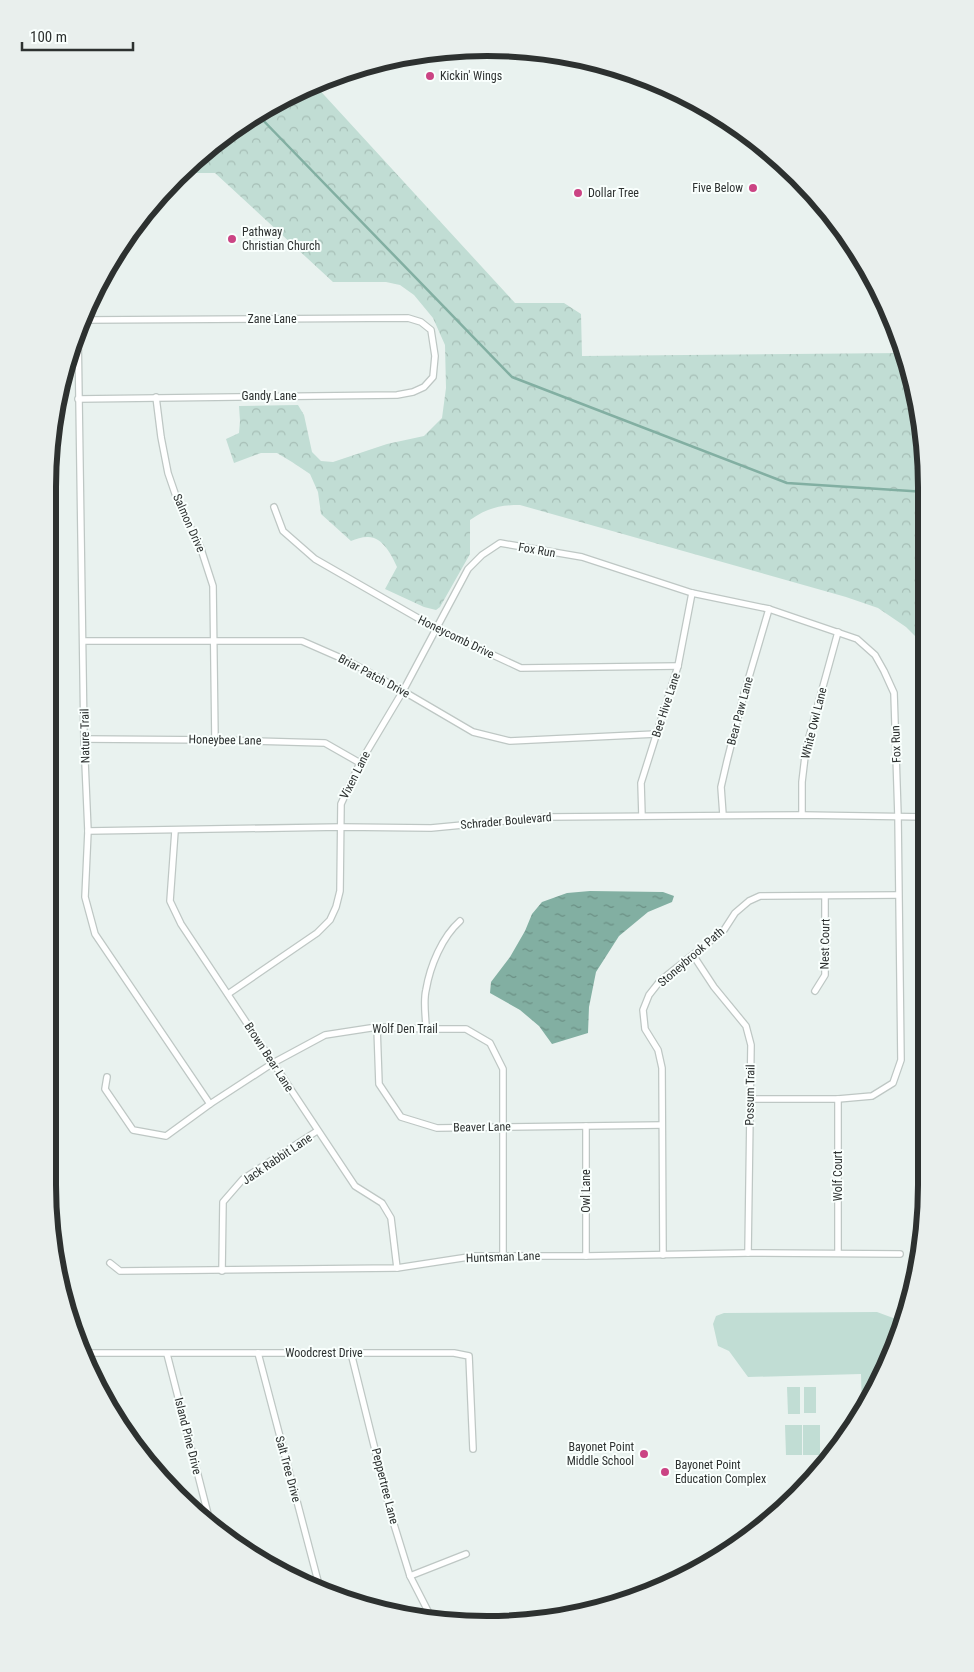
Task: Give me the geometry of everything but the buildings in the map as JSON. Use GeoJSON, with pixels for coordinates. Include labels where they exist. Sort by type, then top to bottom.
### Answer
{"type":"FeatureCollection","features":[{"type":"Feature","properties":{"kind":"street","name":"Zane Lane"},"geometry":{"type":"LineString","coordinates":[[90,320],[408,318],[421,322],[431,330],[435,356]]}},
{"type":"Feature","properties":{"kind":"street","name":"Nature Trail"},"geometry":{"type":"LineString","coordinates":[[78,352],[84,641],[84,740],[88,831],[85,897],[95,934],[210,1104]]}},
{"type":"Feature","properties":{"kind":"street","name":"Gandy Lane"},"geometry":{"type":"LineString","coordinates":[[78,399],[397,395],[413,392],[424,387],[433,377],[435,356]]}},
{"type":"Feature","properties":{"kind":"street","name":"Salmon Drive"},"geometry":{"type":"LineString","coordinates":[[156,397],[168,473],[179,504],[200,546],[213,586],[216,740]]}},
{"type":"Feature","properties":{"kind":"street","name":"Honeycomb Drive"},"geometry":{"type":"LineString","coordinates":[[274,507],[283,531],[315,559],[437,629],[521,668],[678,666]]}},
{"type":"Feature","properties":{"kind":"street","name":"Vixen Lane"},"geometry":{"type":"LineString","coordinates":[[228,994],[317,933],[330,920],[340,891],[341,804],[360,763],[403,691],[468,569],[482,555],[500,543]]}},
{"type":"Feature","properties":{"kind":"street","name":"Fox Run"},"geometry":{"type":"LineString","coordinates":[[500,543],[582,557],[692,592],[769,609],[857,639],[875,655],[894,693],[898,816],[901,1060],[893,1083],[872,1096],[838,1099],[750,1099]]}},
{"type":"Feature","properties":{"kind":"street","name":"Bee Hive Lane"},"geometry":{"type":"LineString","coordinates":[[642,816],[641,783],[678,666],[692,592]]}},
{"type":"Feature","properties":{"kind":"street","name":"Bear Paw Lane"},"geometry":{"type":"LineString","coordinates":[[723,815],[721,787],[744,694],[769,609]]}},
{"type":"Feature","properties":{"kind":"street","name":"White Owl Lane"},"geometry":{"type":"LineString","coordinates":[[802,815],[802,782],[806,748],[838,632]]}},
{"type":"Feature","properties":{"kind":"street","name":"Briar Patch Drive"},"geometry":{"type":"LineString","coordinates":[[84,641],[302,641],[350,662],[473,732],[510,741],[656,734]]}},
{"type":"Feature","properties":{"kind":"street","name":"Honeybee Lane"},"geometry":{"type":"LineString","coordinates":[[84,740],[216,740],[325,743],[360,763]]}},
{"type":"Feature","properties":{"kind":"street","name":"Schrader Boulevard"},"geometry":{"type":"LineString","coordinates":[[88,831],[340,827],[431,828],[547,817],[723,815],[918,816]]}},
{"type":"Feature","properties":{"kind":"street","name":"Brown Bear Lane"},"geometry":{"type":"LineString","coordinates":[[175,831],[170,901],[181,924],[354,1186],[382,1204],[391,1218],[397,1268]]}},
{"type":"Feature","properties":{"kind":"street","name":"Stoneybrook Path"},"geometry":{"type":"LineString","coordinates":[[663,1255],[662,1068],[658,1050],[645,1029],[643,1010],[649,994],[660,981],[724,930],[735,913],[749,901],[760,896],[898,894]]}},
{"type":"Feature","properties":{"kind":"street","name":"Nest Court"},"geometry":{"type":"LineString","coordinates":[[815,991],[825,975],[825,896]]}},
{"type":"Feature","properties":{"kind":"street"},"geometry":{"type":"LineString","coordinates":[[426,1029],[425,991],[432,969],[450,930],[460,921]]}},
{"type":"Feature","properties":{"kind":"street","name":"Possum Trail"},"geometry":{"type":"LineString","coordinates":[[693,955],[714,987],[746,1026],[751,1045],[748,1253]]}},
{"type":"Feature","properties":{"kind":"street","name":"Wolf Den Trail"},"geometry":{"type":"LineString","coordinates":[[107,1077],[105,1089],[132,1130],[166,1136],[210,1104],[274,1063],[325,1035],[377,1027],[466,1028],[490,1043],[503,1069],[503,1256]]}},
{"type":"Feature","properties":{"kind":"street","name":"Beaver Lane"},"geometry":{"type":"LineString","coordinates":[[377,1027],[379,1084],[401,1117],[437,1128],[662,1125]]}},
{"type":"Feature","properties":{"kind":"street","name":"Wolf Court"},"geometry":{"type":"LineString","coordinates":[[838,1099],[838,1253]]}},
{"type":"Feature","properties":{"kind":"street","name":"Owl Lane"},"geometry":{"type":"LineString","coordinates":[[586,1126],[586,1256]]}},
{"type":"Feature","properties":{"kind":"street","name":"Jack Rabbit Lane"},"geometry":{"type":"LineString","coordinates":[[222,1271],[223,1202],[243,1179],[317,1132]]}},
{"type":"Feature","properties":{"kind":"street","name":"Huntsman Lane"},"geometry":{"type":"LineString","coordinates":[[110,1263],[120,1271],[222,1271],[397,1268],[475,1256],[748,1253],[900,1254]]}},
{"type":"Feature","properties":{"kind":"street","name":"Woodcrest Drive"},"geometry":{"type":"LineString","coordinates":[[90,1353],[454,1353],[469,1356],[473,1449]]}},
{"type":"Feature","properties":{"kind":"street","name":"Salt Tree Drive"},"geometry":{"type":"LineString","coordinates":[[258,1353],[316,1580]]}},
{"type":"Feature","properties":{"kind":"street","name":"Peppertree Lane"},"geometry":{"type":"LineString","coordinates":[[352,1353],[392,1518],[410,1576],[428,1612]]}},
{"type":"Feature","properties":{"kind":"street","name":"Island Pine Drive"},"geometry":{"type":"LineString","coordinates":[[167,1354],[208,1513]]}},
{"type":"Feature","properties":{"kind":"street"},"geometry":{"type":"LineString","coordinates":[[410,1576],[466,1554]]}},
{"type":"Feature","properties":{"kind":"green space"},"geometry":{"type":"Polygon","coordinates":[[[320,90],[515,303],[564,303],[581,314],[582,356],[896,353],[909,403],[917,459],[918,639],[906,627],[878,608],[846,597],[520,505],[494,508],[470,520],[470,554],[440,607],[436,610],[424,607],[385,589],[397,567],[389,552],[382,543],[372,538],[363,537],[351,541],[321,514],[318,492],[310,474],[277,453],[261,453],[234,463],[226,439],[239,433],[239,406],[298,405],[304,415],[312,452],[321,461],[333,462],[387,444],[424,436],[442,418],[446,388],[445,345],[433,318],[414,295],[400,285],[386,282],[333,282],[215,173],[192,173],[225,145],[248,129],[272,114],[320,90]]]}},
{"type":"Feature","properties":{"kind":"green space"},"geometry":{"type":"Polygon","coordinates":[[[877,1312],[896,1319],[885,1350],[862,1397],[861,1374],[748,1377],[729,1351],[718,1346],[713,1324],[716,1316],[724,1313],[877,1312]]]}},
{"type":"Feature","properties":{"kind":"green space"},"geometry":{"type":"Polygon","coordinates":[[[787,1387],[800,1387],[800,1414],[788,1414],[787,1387]]]}},
{"type":"Feature","properties":{"kind":"green space"},"geometry":{"type":"Polygon","coordinates":[[[804,1387],[816,1387],[816,1413],[804,1413],[804,1387]]]}},
{"type":"Feature","properties":{"kind":"green space"},"geometry":{"type":"Polygon","coordinates":[[[785,1425],[802,1425],[802,1455],[786,1455],[785,1425]]]}},
{"type":"Feature","properties":{"kind":"green space"},"geometry":{"type":"Polygon","coordinates":[[[803,1425],[820,1425],[820,1455],[803,1455],[803,1425]]]}},
{"type":"Feature","properties":{"kind":"water"},"geometry":{"type":"Polygon","coordinates":[[[590,891],[663,892],[674,896],[672,902],[648,912],[619,936],[596,972],[589,1007],[588,1033],[552,1044],[539,1026],[520,1010],[490,993],[491,982],[510,957],[525,931],[532,914],[542,902],[567,893],[590,891]]]}},
{"type":"Feature","properties":{"kind":"waterway"},"geometry":{"type":"LineString","coordinates":[[263,120],[512,377],[787,483],[918,491]]}},
{"type":"Feature","properties":{"kind":"place","name":"Kickin' Wings"},"geometry":{"type":"Point","coordinates":[430,76]}},
{"type":"Feature","properties":{"kind":"place","name":"Five Below"},"geometry":{"type":"Point","coordinates":[753,188]}},
{"type":"Feature","properties":{"kind":"place","name":"Dollar Tree"},"geometry":{"type":"Point","coordinates":[578,193]}},
{"type":"Feature","properties":{"kind":"place","name":"Pathway Christian Church"},"geometry":{"type":"Point","coordinates":[232,239]}},
{"type":"Feature","properties":{"kind":"place","name":"Bayonet Point Middle School"},"geometry":{"type":"Point","coordinates":[644,1454]}},
{"type":"Feature","properties":{"kind":"place","name":"Bayonet Point Education Complex"},"geometry":{"type":"Point","coordinates":[665,1472]}}]}
